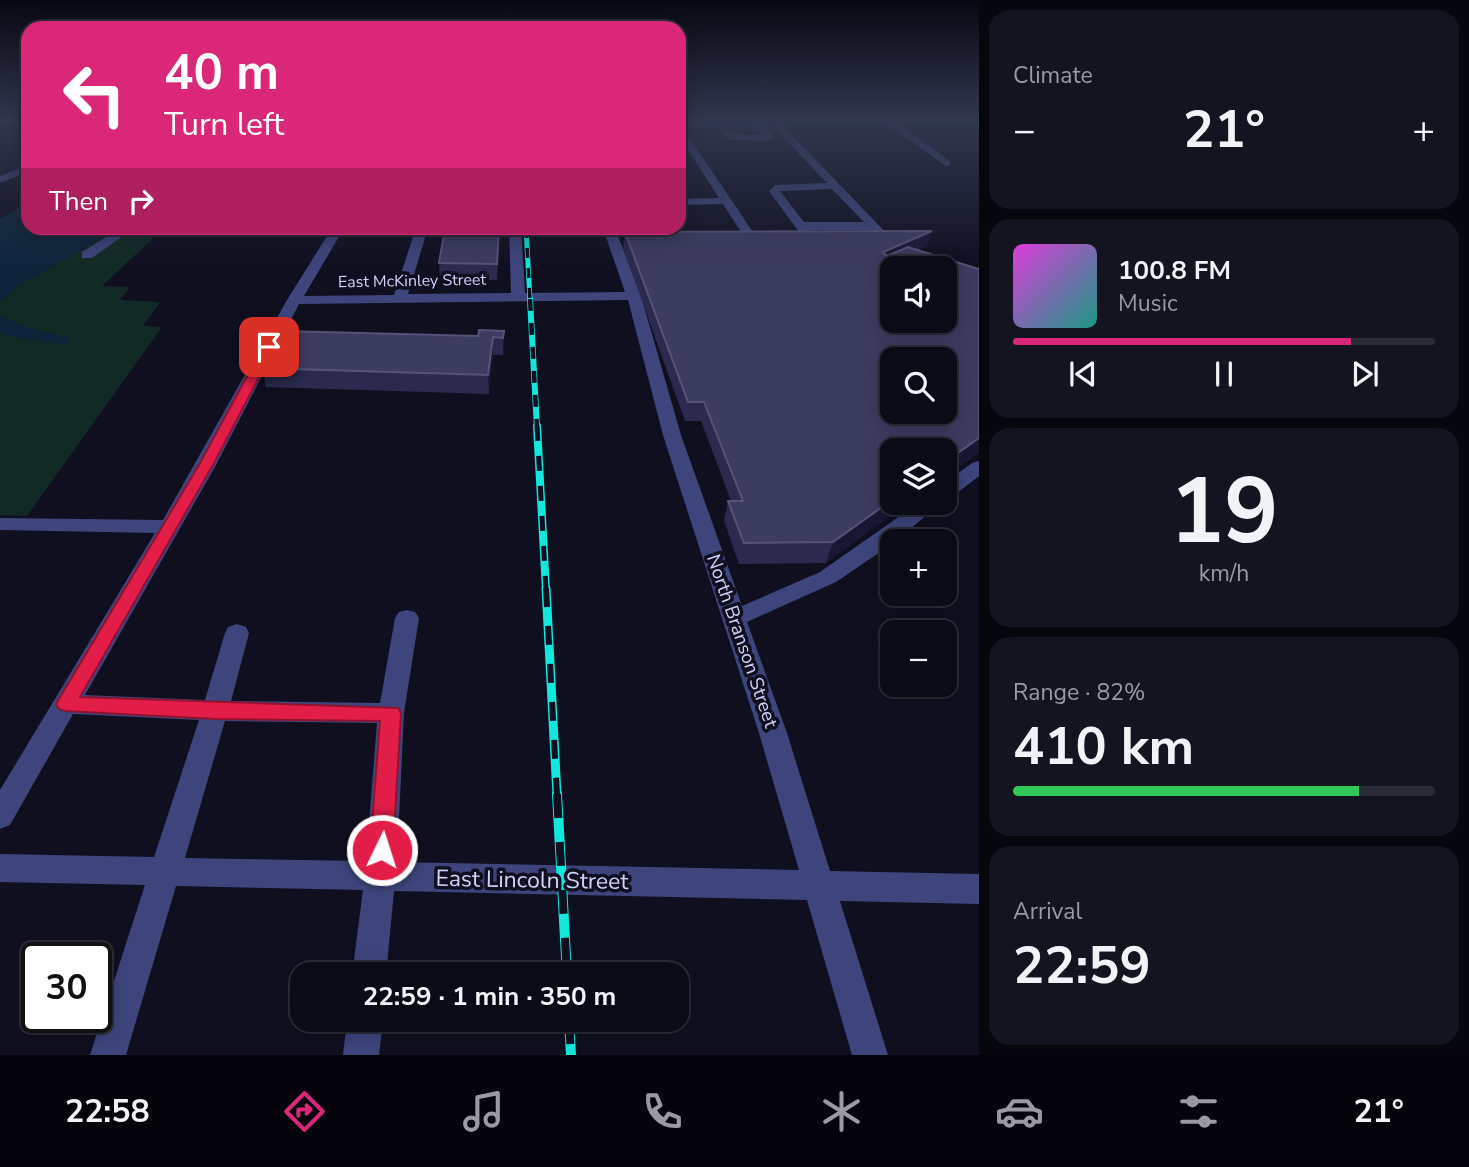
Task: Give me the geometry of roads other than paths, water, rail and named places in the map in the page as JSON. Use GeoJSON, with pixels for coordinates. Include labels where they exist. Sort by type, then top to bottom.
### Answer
{"type":"FeatureCollection","features":[{"type":"Feature","properties":{"kind":"street"},"geometry":{"type":"LineString","coordinates":[[705,168],[749,235]]}},
{"type":"Feature","properties":{"kind":"street"},"geometry":{"type":"LineString","coordinates":[[819,168],[890,242],[872,243]]}},
{"type":"Feature","properties":{"kind":"street"},"geometry":{"type":"LineString","coordinates":[[0,180],[21,171]]}},
{"type":"Feature","properties":{"kind":"street"},"geometry":{"type":"LineString","coordinates":[[836,186],[776,188],[774,191],[812,241],[845,243]]}},
{"type":"Feature","properties":{"kind":"street"},"geometry":{"type":"LineString","coordinates":[[686,202],[726,201]]}},
{"type":"Feature","properties":{"kind":"street"},"geometry":{"type":"LineString","coordinates":[[853,226],[850,220],[863,214]]}},
{"type":"Feature","properties":{"kind":"street"},"geometry":{"type":"LineString","coordinates":[[800,226],[874,226]]}},
{"type":"Feature","properties":{"kind":"street"},"geometry":{"type":"LineString","coordinates":[[87,255],[117,235]]}},
{"type":"Feature","properties":{"kind":"street"},"geometry":{"type":"LineString","coordinates":[[0,816],[170,527],[293,300],[334,235]]}},
{"type":"Feature","properties":{"kind":"street"},"geometry":{"type":"LineString","coordinates":[[400,299],[420,235]]}},
{"type":"Feature","properties":{"kind":"street"},"geometry":{"type":"LineString","coordinates":[[516,235],[524,297]]}},
{"type":"Feature","properties":{"kind":"street","name":"North Branson Street"},"geometry":{"type":"LineString","coordinates":[[612,235],[634,296],[672,435],[773,733],[870,1055]]}},
{"type":"Feature","properties":{"kind":"street","name":"East McKinley Street"},"geometry":{"type":"LineString","coordinates":[[293,300],[634,296]]}},
{"type":"Feature","properties":{"kind":"street"},"geometry":{"type":"LineString","coordinates":[[957,484],[979,467]]}},
{"type":"Feature","properties":{"kind":"street"},"geometry":{"type":"LineString","coordinates":[[734,619],[765,603],[825,579],[886,539],[916,515]]}},
{"type":"Feature","properties":{"kind":"street"},"geometry":{"type":"LineString","coordinates":[[4,529],[170,527]]}},
{"type":"Feature","properties":{"kind":"street"},"geometry":{"type":"LineString","coordinates":[[370,962],[380,878],[391,713],[407,618]]}},
{"type":"Feature","properties":{"kind":"street"},"geometry":{"type":"LineString","coordinates":[[107,1055],[237,633]]}},
{"type":"Feature","properties":{"kind":"street"},"geometry":{"type":"LineString","coordinates":[[66,704],[215,711],[391,713]]}},
{"type":"Feature","properties":{"kind":"street","name":"East Lincoln Street"},"geometry":{"type":"LineString","coordinates":[[0,868],[979,890]]}},
{"type":"Feature","properties":{"kind":"street"},"geometry":{"type":"LineString","coordinates":[[361,1055],[364,1032]]}},
{"type":"Feature","properties":{"kind":"water"},"geometry":{"type":"Polygon","coordinates":[[[21,207],[21,235],[108,235],[16,287],[0,302],[0,219],[21,207]]]}},
{"type":"Feature","properties":{"kind":"water"},"geometry":{"type":"Polygon","coordinates":[[[0,316],[36,330],[72,338],[65,345],[0,334],[0,316]]]}},
{"type":"Feature","properties":{"kind":"railway"},"geometry":{"type":"LineString","coordinates":[[526,235],[530,300]]}},
{"type":"Feature","properties":{"kind":"railway"},"geometry":{"type":"LineString","coordinates":[[530,299],[537,428]]}},
{"type":"Feature","properties":{"kind":"railway"},"geometry":{"type":"LineString","coordinates":[[537,426],[546,590]]}},
{"type":"Feature","properties":{"kind":"railway"},"geometry":{"type":"LineString","coordinates":[[546,588],[557,795]]}},
{"type":"Feature","properties":{"kind":"railway"},"geometry":{"type":"LineString","coordinates":[[557,794],[566,962]]}},
{"type":"Feature","properties":{"kind":"railway"},"geometry":{"type":"LineString","coordinates":[[570,1032],[571,1055]]}}]}
